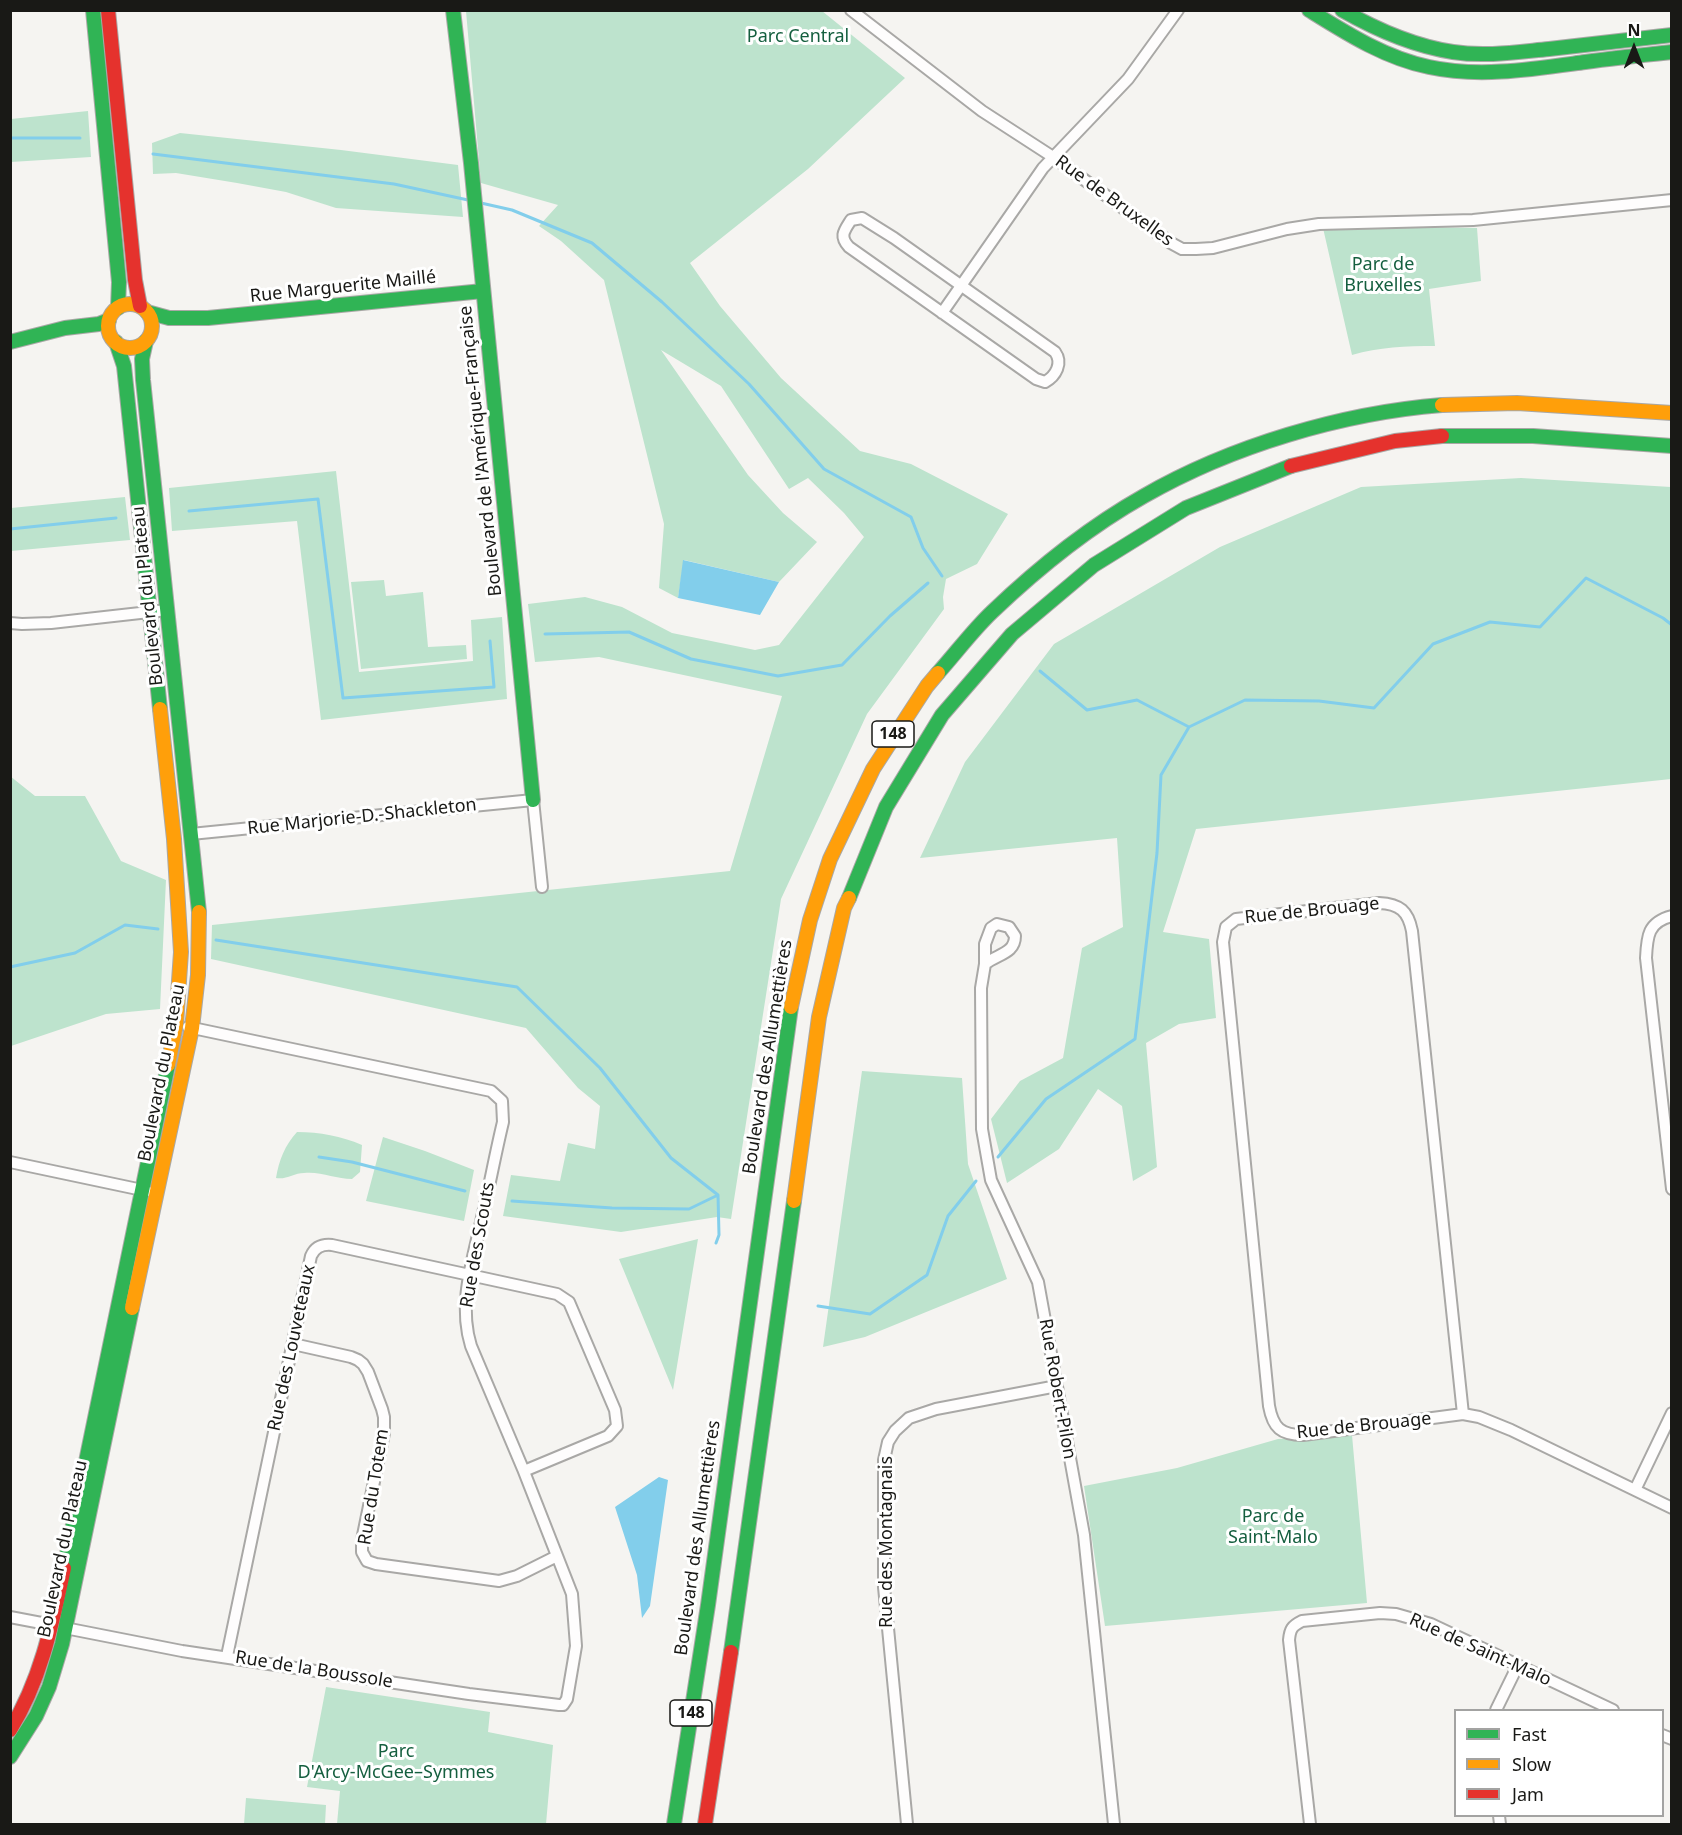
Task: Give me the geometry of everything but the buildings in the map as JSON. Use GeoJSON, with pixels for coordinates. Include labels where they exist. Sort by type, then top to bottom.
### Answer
{"type":"FeatureCollection","features":[{"type":"Feature","properties":{"kind":"main road"},"geometry":{"type":"LineString","coordinates":[[93,10],[119,282],[118,308]]}},
{"type":"Feature","properties":{"kind":"main road"},"geometry":{"type":"LineString","coordinates":[[10,342],[42,335],[113,339],[131,347],[139,346],[148,338],[152,327],[144,309],[135,274],[108,10]]}},
{"type":"Feature","properties":{"kind":"main road","name":"Boulevard de l'Amérique-Française"},"geometry":{"type":"LineString","coordinates":[[453,10],[534,800]]}},
{"type":"Feature","properties":{"kind":"main road"},"geometry":{"type":"LineString","coordinates":[[1309,10],[1376,48],[1408,61],[1464,72],[1511,71],[1671,52]]}},
{"type":"Feature","properties":{"kind":"main road"},"geometry":{"type":"LineString","coordinates":[[1342,10],[1373,28],[1404,40],[1437,50],[1471,54],[1507,54],[1671,35]]}},
{"type":"Feature","properties":{"kind":"main road","name":"Rue Marguerite Maillé"},"geometry":{"type":"LineString","coordinates":[[144,309],[170,318],[208,318],[483,291]]}},
{"type":"Feature","properties":{"kind":"main road"},"geometry":{"type":"LineString","coordinates":[[42,335],[65,328],[99,324],[109,320],[118,308],[125,304],[144,309]]}},
{"type":"Feature","properties":{"kind":"main road","name":"Rue Marguerite Maillé"},"geometry":{"type":"LineString","coordinates":[[148,338],[170,327],[208,318]]}},
{"type":"Feature","properties":{"kind":"main road"},"geometry":{"type":"LineString","coordinates":[[109,320],[113,339]]}},
{"type":"Feature","properties":{"kind":"main road","name":"Boulevard du Plateau"},"geometry":{"type":"LineString","coordinates":[[10,1730],[22,1710],[59,1626],[192,1028],[198,975],[200,920],[143,380],[142,359],[148,338]]}},
{"type":"Feature","properties":{"kind":"main road","name":"Boulevard du Plateau"},"geometry":{"type":"LineString","coordinates":[[10,1757],[32,1724],[54,1673],[59,1626],[142,1190],[176,1025],[181,969],[174,839],[124,366],[113,339]]}},
{"type":"Feature","properties":{"kind":"main road","name":"Boulevard des Allumettières"},"geometry":{"type":"LineString","coordinates":[[705,1824],[723,1605],[788,1023],[807,929],[828,863],[866,780],[923,690],[986,616],[1021,582],[1082,534],[1171,480],[1255,443],[1347,418],[1446,404],[1530,404],[1671,413]]}},
{"type":"Feature","properties":{"kind":"main road","name":"Boulevard des Allumettières"},"geometry":{"type":"LineString","coordinates":[[674,1824],[723,1605],[829,960],[851,887],[872,836],[914,758],[992,654],[1066,583],[1161,520],[1216,493],[1269,472],[1349,449],[1426,438],[1528,436],[1671,446]]}},
{"type":"Feature","properties":{"kind":"street","name":"Rue de Bruxelles"},"geometry":{"type":"LineString","coordinates":[[851,10],[982,111],[1053,157],[1182,249],[1213,248],[1287,229],[1319,224],[1473,220],[1671,200]]}},
{"type":"Feature","properties":{"kind":"street"},"geometry":{"type":"LineString","coordinates":[[942,313],[1053,157],[1124,84],[1178,10]]}},
{"type":"Feature","properties":{"kind":"street"},"geometry":{"type":"LineString","coordinates":[[862,218],[868,220],[961,286],[1055,352],[1059,357],[1059,367],[1049,381],[1036,379],[849,247],[842,238],[842,233],[851,220],[862,218]]}},
{"type":"Feature","properties":{"kind":"street"},"geometry":{"type":"LineString","coordinates":[[10,622],[51,623],[168,610]]}},
{"type":"Feature","properties":{"kind":"street","name":"Rue Marjorie-D.-Shackleton"},"geometry":{"type":"LineString","coordinates":[[191,834],[534,800]]}},
{"type":"Feature","properties":{"kind":"street","name":"Boulevard de l'Amérique-Française"},"geometry":{"type":"LineString","coordinates":[[534,800],[542,887]]}},
{"type":"Feature","properties":{"kind":"street","name":"Rue de Brouage"},"geometry":{"type":"LineString","coordinates":[[1462,1414],[1412,932],[1407,913],[1395,904],[1379,903],[1236,919],[1226,927],[1223,942],[1269,1406],[1274,1422],[1285,1433],[1303,1434],[1462,1414],[1479,1417],[1511,1430],[1671,1508]]}},
{"type":"Feature","properties":{"kind":"street"},"geometry":{"type":"LineString","coordinates":[[1671,916],[1658,921],[1649,931],[1646,958],[1671,1189]]}},
{"type":"Feature","properties":{"kind":"street","name":"Rue Robert-Pilon"},"geometry":{"type":"LineString","coordinates":[[985,964],[981,988],[982,1129],[986,1161],[995,1192],[1038,1282],[1084,1535],[1114,1824]]}},
{"type":"Feature","properties":{"kind":"street","name":"Rue des Scouts"},"geometry":{"type":"LineString","coordinates":[[176,1025],[491,1091],[500,1096],[504,1106],[503,1122],[469,1275],[465,1308],[468,1337],[572,1594],[576,1628],[575,1659],[567,1699],[563,1706]]}},
{"type":"Feature","properties":{"kind":"street"},"geometry":{"type":"LineString","coordinates":[[10,1162],[156,1193]]}},
{"type":"Feature","properties":{"kind":"street","name":"Rue des Louveteaux"},"geometry":{"type":"LineString","coordinates":[[227,1656],[311,1256],[313,1251],[321,1245],[332,1245],[557,1294],[566,1299],[572,1307],[615,1410],[617,1426],[608,1436],[524,1471]]}},
{"type":"Feature","properties":{"kind":"street","name":"Rue du Totem"},"geometry":{"type":"LineString","coordinates":[[293,1344],[358,1360],[368,1372],[382,1409],[385,1425],[362,1540],[362,1552],[367,1561],[499,1581],[518,1576],[557,1556]]}},
{"type":"Feature","properties":{"kind":"street","name":"Rue des Montagnais"},"geometry":{"type":"LineString","coordinates":[[907,1824],[884,1587],[884,1460],[888,1442],[895,1431],[909,1418],[936,1409],[1057,1386]]}},
{"type":"Feature","properties":{"kind":"street"},"geometry":{"type":"LineString","coordinates":[[1635,1490],[1671,1413]]}},
{"type":"Feature","properties":{"kind":"street","name":"Rue de Saint-Malo"},"geometry":{"type":"LineString","coordinates":[[1310,1824],[1289,1640],[1290,1631],[1294,1625],[1310,1620],[1380,1613],[1396,1614],[1431,1624],[1611,1709]]}},
{"type":"Feature","properties":{"kind":"street","name":"Rue de la Boussole"},"geometry":{"type":"LineString","coordinates":[[10,1617],[182,1651],[563,1706]]}},
{"type":"Feature","properties":{"kind":"street"},"geometry":{"type":"LineString","coordinates":[[1496,1709],[1518,1665]]}},
{"type":"Feature","properties":{"kind":"green space","name":"Parc Central"},"geometry":{"type":"Polygon","coordinates":[[[466,11],[822,11],[905,78],[808,169],[690,263],[720,306],[781,378],[860,451],[911,464],[1008,514],[977,564],[946,579],[944,609],[867,714],[781,899],[731,1219],[717,1217],[621,1232],[503,1216],[511,1175],[560,1181],[568,1143],[595,1149],[600,1106],[578,1088],[526,1028],[211,959],[212,925],[730,871],[782,696],[599,657],[535,662],[528,604],[585,597],[622,607],[672,633],[755,650],[779,645],[864,537],[844,513],[808,478],[789,489],[721,386],[661,350],[748,475],[783,513],[817,542],[779,582],[684,560],[678,598],[659,588],[664,524],[604,280],[561,241],[539,226],[558,205],[481,183],[466,11]]]}},
{"type":"Feature","properties":{"kind":"green space"},"geometry":{"type":"Polygon","coordinates":[[[88,111],[91,157],[11,162],[11,119],[88,111]]]}},
{"type":"Feature","properties":{"kind":"green space"},"geometry":{"type":"Polygon","coordinates":[[[180,133],[458,165],[463,217],[336,208],[286,192],[176,173],[153,174],[152,143],[180,133]]]}},
{"type":"Feature","properties":{"kind":"green space","name":"Parc de Bruxelles"},"geometry":{"type":"Polygon","coordinates":[[[1369,226],[1477,228],[1481,281],[1429,289],[1435,346],[1372,350],[1352,355],[1323,228],[1369,226]]]}},
{"type":"Feature","properties":{"kind":"green space"},"geometry":{"type":"Polygon","coordinates":[[[336,471],[359,672],[473,661],[471,620],[502,617],[507,699],[321,720],[297,521],[172,531],[169,488],[336,471]]]}},
{"type":"Feature","properties":{"kind":"green space"},"geometry":{"type":"Polygon","coordinates":[[[1521,478],[1671,487],[1671,779],[1196,829],[1163,932],[1209,939],[1216,1018],[1179,1024],[1146,1043],[1157,1167],[1133,1181],[1122,1106],[1098,1089],[1059,1149],[1007,1183],[991,1119],[1020,1081],[1063,1058],[1082,948],[1123,927],[1117,838],[920,858],[965,762],[1054,644],[1220,547],[1361,487],[1521,478]]]}},
{"type":"Feature","properties":{"kind":"green space"},"geometry":{"type":"Polygon","coordinates":[[[125,497],[130,540],[11,551],[11,508],[125,497]]]}},
{"type":"Feature","properties":{"kind":"green space"},"geometry":{"type":"Polygon","coordinates":[[[384,580],[386,596],[423,592],[428,647],[466,645],[467,659],[361,669],[351,582],[384,580]]]}},
{"type":"Feature","properties":{"kind":"green space"},"geometry":{"type":"Polygon","coordinates":[[[10,776],[35,796],[85,796],[121,861],[166,880],[160,1009],[106,1014],[11,1046],[10,776]]]}},
{"type":"Feature","properties":{"kind":"green space"},"geometry":{"type":"Polygon","coordinates":[[[862,1071],[962,1078],[968,1164],[1007,1279],[865,1337],[823,1347],[862,1071]]]}},
{"type":"Feature","properties":{"kind":"green space"},"geometry":{"type":"Polygon","coordinates":[[[297,1132],[330,1135],[362,1145],[360,1172],[352,1179],[310,1173],[276,1178],[283,1153],[297,1132]]]}},
{"type":"Feature","properties":{"kind":"green space"},"geometry":{"type":"Polygon","coordinates":[[[383,1137],[474,1170],[464,1221],[366,1201],[383,1137]]]}},
{"type":"Feature","properties":{"kind":"green space"},"geometry":{"type":"Polygon","coordinates":[[[698,1239],[673,1390],[619,1259],[698,1239]]]}},
{"type":"Feature","properties":{"kind":"green space","name":"Parc de Saint-Malo"},"geometry":{"type":"Polygon","coordinates":[[[1352,1435],[1367,1603],[1105,1626],[1084,1486],[1177,1468],[1278,1439],[1352,1435]]]}},
{"type":"Feature","properties":{"kind":"green space","name":"Parc D'Arcy-McGee–Symmes"},"geometry":{"type":"Polygon","coordinates":[[[326,1687],[490,1712],[488,1732],[553,1745],[546,1824],[337,1824],[340,1791],[307,1787],[326,1687]]]}},
{"type":"Feature","properties":{"kind":"green space"},"geometry":{"type":"Polygon","coordinates":[[[246,1798],[326,1805],[325,1824],[244,1824],[246,1798]]]}},
{"type":"Feature","properties":{"kind":"water"},"geometry":{"type":"Polygon","coordinates":[[[683,560],[779,582],[760,615],[678,598],[683,560]]]}},
{"type":"Feature","properties":{"kind":"water"},"geometry":{"type":"Polygon","coordinates":[[[659,1477],[668,1480],[650,1606],[642,1618],[637,1575],[615,1507],[659,1477]]]}},
{"type":"Feature","properties":{"kind":"waterway"},"geometry":{"type":"LineString","coordinates":[[10,138],[80,138]]}},
{"type":"Feature","properties":{"kind":"waterway"},"geometry":{"type":"LineString","coordinates":[[153,154],[394,184],[468,200]]}},
{"type":"Feature","properties":{"kind":"waterway"},"geometry":{"type":"LineString","coordinates":[[481,203],[512,210],[592,243],[662,302],[749,384],[824,469],[911,517],[923,548],[942,576]]}},
{"type":"Feature","properties":{"kind":"waterway"},"geometry":{"type":"LineString","coordinates":[[189,511],[318,499],[343,698],[494,687],[490,641]]}},
{"type":"Feature","properties":{"kind":"waterway"},"geometry":{"type":"LineString","coordinates":[[10,529],[116,518]]}},
{"type":"Feature","properties":{"kind":"waterway"},"geometry":{"type":"LineString","coordinates":[[1040,671],[1087,710],[1137,700],[1189,727],[1245,700],[1319,701],[1374,708],[1433,644],[1490,622],[1540,627],[1586,578],[1663,618],[1672,625]]}},
{"type":"Feature","properties":{"kind":"waterway"},"geometry":{"type":"LineString","coordinates":[[545,634],[629,632],[691,659],[778,676],[842,665],[890,616],[928,583]]}},
{"type":"Feature","properties":{"kind":"waterway"},"geometry":{"type":"LineString","coordinates":[[998,1157],[1046,1099],[1135,1039],[1157,853],[1161,775],[1189,727]]}},
{"type":"Feature","properties":{"kind":"waterway"},"geometry":{"type":"LineString","coordinates":[[10,967],[75,953],[125,925],[158,929]]}},
{"type":"Feature","properties":{"kind":"waterway"},"geometry":{"type":"LineString","coordinates":[[216,940],[517,987],[600,1068],[671,1158],[718,1195],[719,1235],[716,1243]]}},
{"type":"Feature","properties":{"kind":"waterway"},"geometry":{"type":"LineString","coordinates":[[319,1157],[352,1162],[465,1191]]}},
{"type":"Feature","properties":{"kind":"waterway"},"geometry":{"type":"LineString","coordinates":[[818,1306],[870,1314],[927,1275],[948,1216],[976,1181]]}},
{"type":"Feature","properties":{"kind":"waterway"},"geometry":{"type":"LineString","coordinates":[[512,1201],[612,1208],[689,1209],[718,1195]]}},
{"type":"Feature","properties":{"kind":"traffic: fast"},"geometry":{"type":"LineString","coordinates":[[93,10],[119,282],[118,308]]}},
{"type":"Feature","properties":{"kind":"traffic: fast"},"geometry":{"type":"LineString","coordinates":[[453,10],[471,163],[533,800]]}},
{"type":"Feature","properties":{"kind":"traffic: fast"},"geometry":{"type":"LineString","coordinates":[[1309,10],[1352,36],[1397,58],[1448,70],[1507,71],[1672,52]]}},
{"type":"Feature","properties":{"kind":"traffic: fast"},"geometry":{"type":"LineString","coordinates":[[1342,10],[1368,24],[1410,41],[1438,49],[1465,53],[1513,53],[1672,35]]}},
{"type":"Feature","properties":{"kind":"traffic: fast"},"geometry":{"type":"LineString","coordinates":[[147,312],[169,318],[208,318],[483,291]]}},
{"type":"Feature","properties":{"kind":"traffic: fast"},"geometry":{"type":"LineString","coordinates":[[10,342],[109,320]]}},
{"type":"Feature","properties":{"kind":"traffic: fast"},"geometry":{"type":"LineString","coordinates":[[146,341],[142,359],[143,380],[199,912]]}},
{"type":"Feature","properties":{"kind":"traffic: fast"},"geometry":{"type":"LineString","coordinates":[[116,342],[124,366],[160,709]]}},
{"type":"Feature","properties":{"kind":"traffic: fast"},"geometry":{"type":"LineString","coordinates":[[938,673],[985,619],[1046,564],[1104,521],[1144,496],[1213,462],[1288,435],[1365,416],[1442,405]]}},
{"type":"Feature","properties":{"kind":"traffic: fast"},"geometry":{"type":"LineString","coordinates":[[1442,436],[1533,436],[1672,446]]}},
{"type":"Feature","properties":{"kind":"traffic: fast"},"geometry":{"type":"LineString","coordinates":[[849,898],[886,807],[942,715],[1012,634],[1094,565],[1186,508],[1291,466]]}},
{"type":"Feature","properties":{"kind":"traffic: fast"},"geometry":{"type":"LineString","coordinates":[[674,1824],[708,1605],[791,1007]]}},
{"type":"Feature","properties":{"kind":"traffic: fast"},"geometry":{"type":"LineString","coordinates":[[64,1568],[168,1065]]}},
{"type":"Feature","properties":{"kind":"traffic: fast"},"geometry":{"type":"LineString","coordinates":[[731,1652],[794,1201]]}},
{"type":"Feature","properties":{"kind":"traffic: fast"},"geometry":{"type":"LineString","coordinates":[[10,1757],[36,1716],[49,1687],[62,1644],[132,1308]]}},
{"type":"Feature","properties":{"kind":"traffic: slow"},"geometry":{"type":"LineString","coordinates":[[130,304],[145,311],[152,326],[145,341],[130,348],[115,341],[108,326],[115,311],[130,304]]}},
{"type":"Feature","properties":{"kind":"traffic: slow"},"geometry":{"type":"LineString","coordinates":[[1442,405],[1517,403],[1672,413]]}},
{"type":"Feature","properties":{"kind":"traffic: slow"},"geometry":{"type":"LineString","coordinates":[[791,1007],[810,920],[830,859],[873,769],[927,686],[938,673]]}},
{"type":"Feature","properties":{"kind":"traffic: slow"},"geometry":{"type":"LineString","coordinates":[[160,709],[174,839],[181,952],[176,1025],[168,1065]]}},
{"type":"Feature","properties":{"kind":"traffic: slow"},"geometry":{"type":"LineString","coordinates":[[794,1201],[819,1017],[844,908],[849,898]]}},
{"type":"Feature","properties":{"kind":"traffic: slow"},"geometry":{"type":"LineString","coordinates":[[132,1308],[192,1028],[198,975],[199,912]]}},
{"type":"Feature","properties":{"kind":"traffic: jam"},"geometry":{"type":"LineString","coordinates":[[108,10],[135,280],[140,306]]}},
{"type":"Feature","properties":{"kind":"traffic: jam"},"geometry":{"type":"LineString","coordinates":[[1291,466],[1395,441],[1442,436]]}},
{"type":"Feature","properties":{"kind":"traffic: jam"},"geometry":{"type":"LineString","coordinates":[[10,1730],[38,1672],[64,1568]]}},
{"type":"Feature","properties":{"kind":"traffic: jam"},"geometry":{"type":"LineString","coordinates":[[705,1824],[731,1652]]}}]}
